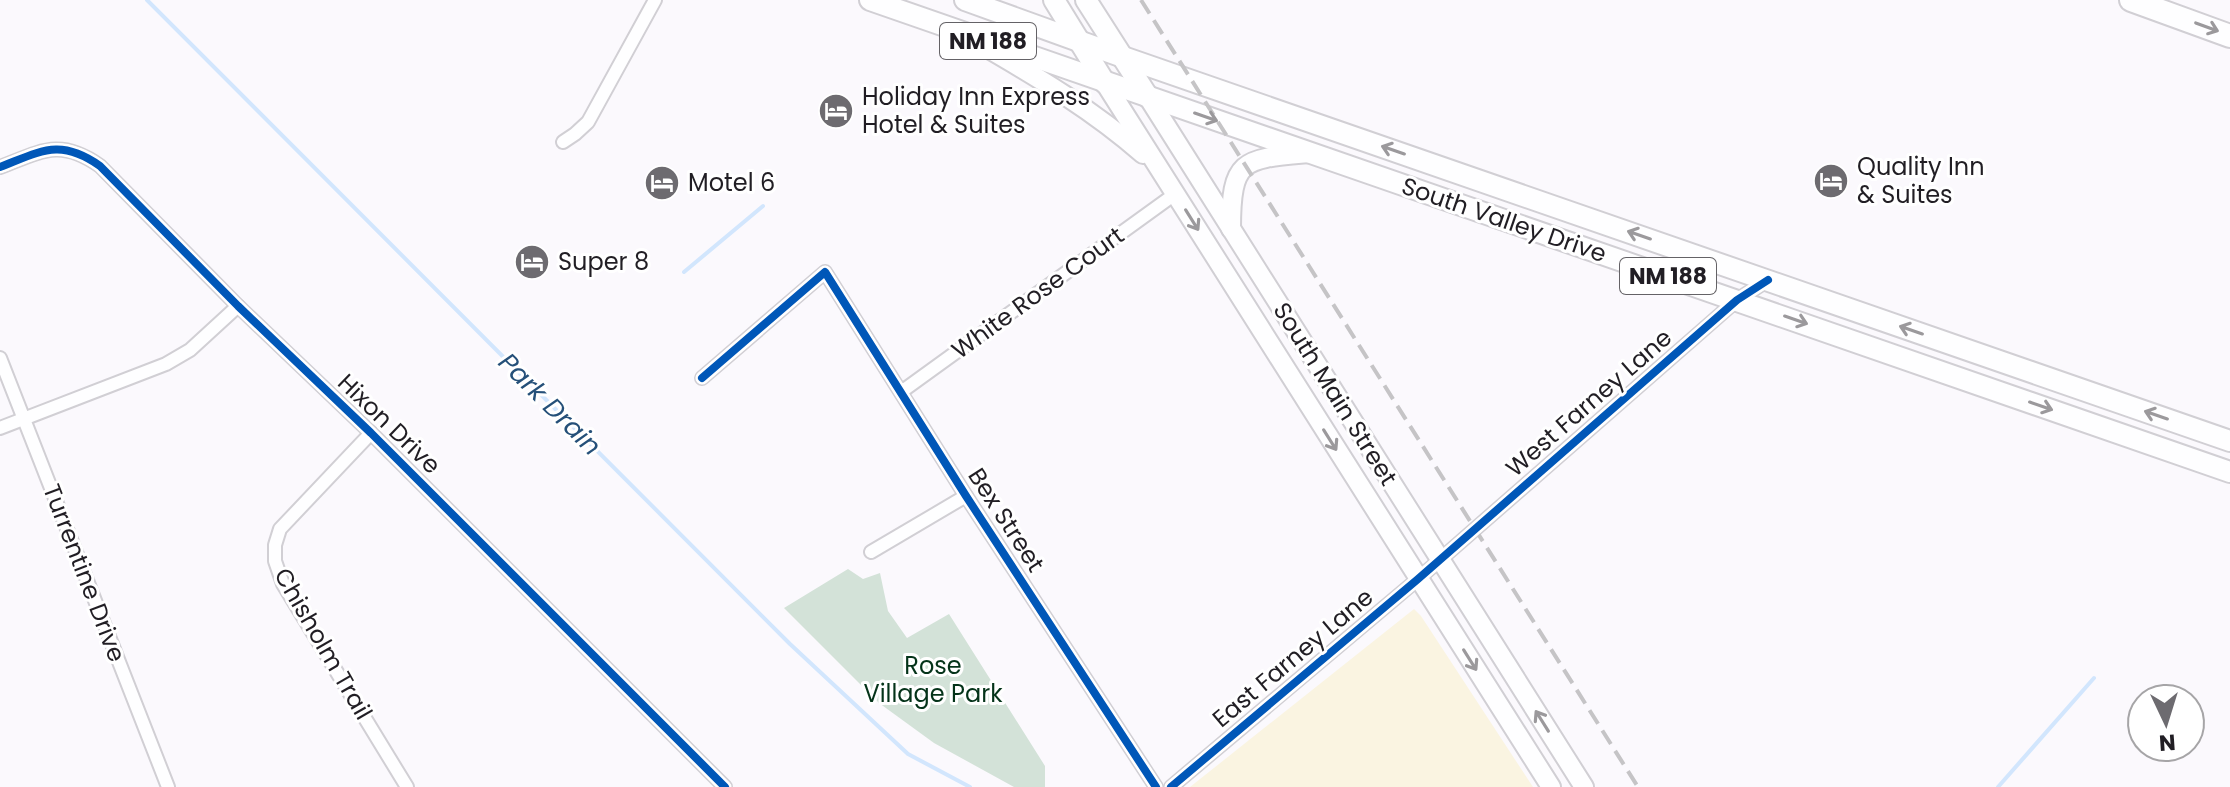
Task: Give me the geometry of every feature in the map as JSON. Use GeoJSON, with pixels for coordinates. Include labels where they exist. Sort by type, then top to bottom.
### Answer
{"type":"FeatureCollection","features":[{"type":"Feature","properties":{"kind":"highway"},"geometry":{"type":"LineString","coordinates":[[2131,0],[2230,36]]}},
{"type":"Feature","properties":{"kind":"main road","name":"South Valley Drive"},"geometry":{"type":"LineString","coordinates":[[870,0],[2230,472]]}},
{"type":"Feature","properties":{"kind":"main road","name":"South Valley Drive"},"geometry":{"type":"LineString","coordinates":[[965,0],[2230,441]]}},
{"type":"Feature","properties":{"kind":"main road","name":"South Main Street"},"geometry":{"type":"LineString","coordinates":[[1054,0],[1551,787]]}},
{"type":"Feature","properties":{"kind":"main road","name":"South Main Street"},"geometry":{"type":"LineString","coordinates":[[1086,0],[1584,787]]}},
{"type":"Feature","properties":{"kind":"main road"},"geometry":{"type":"LineString","coordinates":[[955,30],[1070,98],[1123,136],[1159,168]]}},
{"type":"Feature","properties":{"kind":"main road"},"geometry":{"type":"LineString","coordinates":[[1231,229],[1232,188],[1239,172],[1246,166],[1275,156],[1309,153]]}},
{"type":"Feature","properties":{"kind":"street"},"geometry":{"type":"LineString","coordinates":[[563,142],[588,122],[655,0]]}},
{"type":"Feature","properties":{"kind":"street","name":"Hixon Drive"},"geometry":{"type":"LineString","coordinates":[[0,167],[45,150],[65,149],[84,155],[100,166],[725,787]]}},
{"type":"Feature","properties":{"kind":"street","name":"White Rose Court"},"geometry":{"type":"LineString","coordinates":[[901,392],[1175,194]]}},
{"type":"Feature","properties":{"kind":"street","name":"Bex Street"},"geometry":{"type":"LineString","coordinates":[[702,378],[825,272],[966,496],[1156,787]]}},
{"type":"Feature","properties":{"kind":"street","name":"West Farney Lane"},"geometry":{"type":"LineString","coordinates":[[1439,559],[1737,300],[1768,280]]}},
{"type":"Feature","properties":{"kind":"street"},"geometry":{"type":"LineString","coordinates":[[0,428],[166,364],[190,350],[238,306]]}},
{"type":"Feature","properties":{"kind":"street","name":"Turrentine Drive"},"geometry":{"type":"LineString","coordinates":[[0,358],[168,787]]}},
{"type":"Feature","properties":{"kind":"street","name":"Chisholm Trail"},"geometry":{"type":"LineString","coordinates":[[371,433],[280,529],[275,545],[275,561],[283,584],[302,617],[407,787]]}},
{"type":"Feature","properties":{"kind":"street"},"geometry":{"type":"LineString","coordinates":[[871,552],[966,496]]}},
{"type":"Feature","properties":{"kind":"street","name":"East Farney Lane"},"geometry":{"type":"LineString","coordinates":[[1171,787],[1439,559]]}},
{"type":"Feature","properties":{"kind":"green space","name":"Rose Village Park"},"geometry":{"type":"Polygon","coordinates":[[[848,569],[863,579],[880,573],[888,611],[907,638],[949,614],[1045,766],[1045,787],[1014,787],[934,743],[879,703],[784,608],[848,569]]]}},
{"type":"Feature","properties":{"kind":"sand"},"geometry":{"type":"Polygon","coordinates":[[[1414,609],[1533,787],[1190,787],[1414,609]]]}},
{"type":"Feature","properties":{"kind":"waterway","name":"Park Drain"},"geometry":{"type":"LineString","coordinates":[[147,0],[790,644],[908,754],[970,787]]}},
{"type":"Feature","properties":{"kind":"waterway"},"geometry":{"type":"LineString","coordinates":[[684,272],[763,206]]}},
{"type":"Feature","properties":{"kind":"waterway","name":"Park Drain"},"geometry":{"type":"LineString","coordinates":[[1998,787],[2094,678]]}},
{"type":"Feature","properties":{"kind":"railway"},"geometry":{"type":"LineString","coordinates":[[1141,0],[1638,787]]}},
{"type":"Feature","properties":{"kind":"cycle path"},"geometry":{"type":"LineString","coordinates":[[0,167],[51,150],[73,152],[100,166],[725,787]]}},
{"type":"Feature","properties":{"kind":"cycle path"},"geometry":{"type":"LineString","coordinates":[[702,378],[825,272],[966,496],[1156,787]]}},
{"type":"Feature","properties":{"kind":"cycle path"},"geometry":{"type":"LineString","coordinates":[[1171,787],[1418,579],[1737,300],[1768,280]]}},
{"type":"Feature","properties":{"kind":"place","name":"Holiday Inn Express Hotel & Suites"},"geometry":{"type":"Point","coordinates":[836,111]}},
{"type":"Feature","properties":{"kind":"place","name":"Quality Inn & Suites"},"geometry":{"type":"Point","coordinates":[1831,181]}},
{"type":"Feature","properties":{"kind":"place","name":"Motel 6"},"geometry":{"type":"Point","coordinates":[662,183]}},
{"type":"Feature","properties":{"kind":"place","name":"Super 8"},"geometry":{"type":"Point","coordinates":[532,262]}}]}
